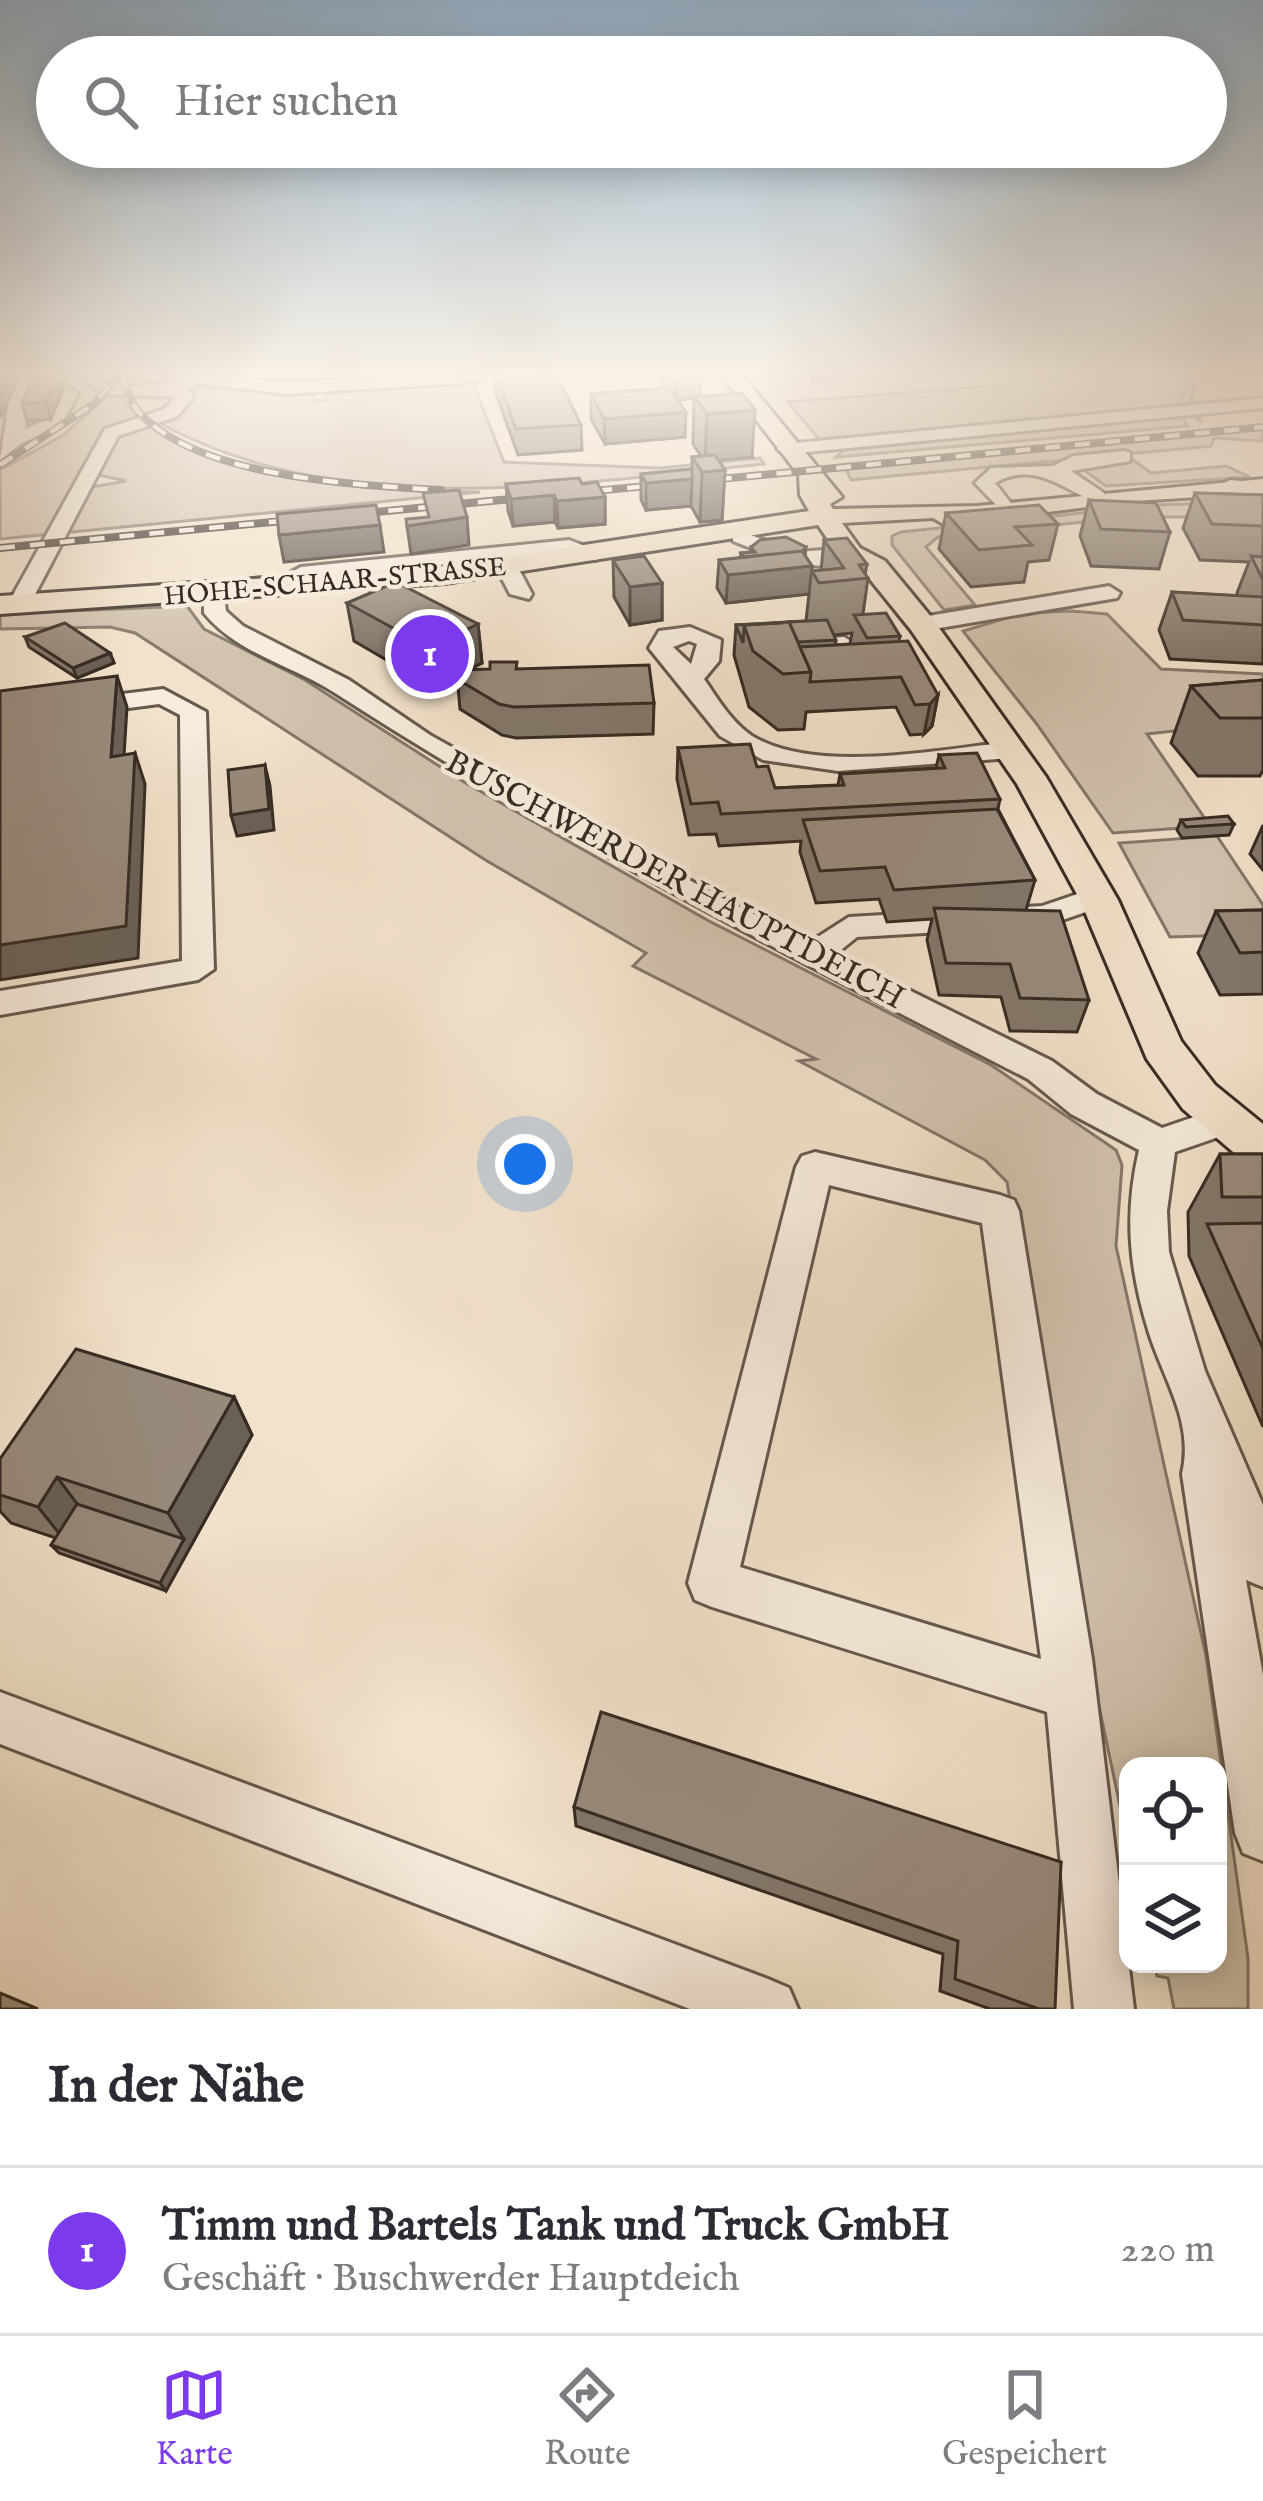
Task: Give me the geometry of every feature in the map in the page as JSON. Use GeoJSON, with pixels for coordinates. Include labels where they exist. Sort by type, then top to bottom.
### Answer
{"type":"FeatureCollection","features":[{"type":"Feature","properties":{"kind":"highway"},"geometry":{"type":"LineString","coordinates":[[1230,488],[1263,489]]}},
{"type":"Feature","properties":{"kind":"main road"},"geometry":{"type":"LineString","coordinates":[[802,470],[847,535],[922,623],[1011,750],[1098,897],[1162,1048],[1223,1121],[1263,1150]]}},
{"type":"Feature","properties":{"kind":"main road"},"geometry":{"type":"LineString","coordinates":[[847,535],[969,511],[1230,488]]}},
{"type":"Feature","properties":{"kind":"main road","name":"HOHE-SCHAAR-STRASSE"},"geometry":{"type":"LineString","coordinates":[[669,542],[699,532],[847,535]]}},
{"type":"Feature","properties":{"kind":"main road","name":"HOHE-SCHAAR-STRASSE"},"geometry":{"type":"LineString","coordinates":[[9,604],[215,594],[508,567],[669,542],[847,535]]}},
{"type":"Feature","properties":{"kind":"street"},"geometry":{"type":"LineString","coordinates":[[9,604],[90,470]]}},
{"type":"Feature","properties":{"kind":"street"},"geometry":{"type":"LineString","coordinates":[[1004,507],[985,483],[988,476],[1058,471],[1081,481],[1097,497]]}},
{"type":"Feature","properties":{"kind":"street"},"geometry":{"type":"LineString","coordinates":[[301,573],[569,546],[596,554]]}},
{"type":"Feature","properties":{"kind":"street"},"geometry":{"type":"LineString","coordinates":[[508,567],[521,594]]}},
{"type":"Feature","properties":{"kind":"street"},"geometry":{"type":"LineString","coordinates":[[922,623],[1109,593]]}},
{"type":"Feature","properties":{"kind":"street","name":"BUSCHWERDER HAUPTDEICH"},"geometry":{"type":"LineString","coordinates":[[215,594],[215,613],[235,631],[340,685],[421,740],[687,892],[1040,1070],[1084,1105],[1159,1143]]}},
{"type":"Feature","properties":{"kind":"street"},"geometry":{"type":"LineString","coordinates":[[692,678],[719,651],[696,634],[662,640],[667,656],[692,678],[726,726],[744,742],[776,756],[817,762],[1011,750]]}},
{"type":"Feature","properties":{"kind":"street"},"geometry":{"type":"LineString","coordinates":[[763,649],[844,644]]}},
{"type":"Feature","properties":{"kind":"street"},"geometry":{"type":"LineString","coordinates":[[0,717],[163,696],[193,712],[198,969],[0,1003]]}},
{"type":"Feature","properties":{"kind":"street"},"geometry":{"type":"LineString","coordinates":[[812,957],[849,928],[1045,916],[1098,897]]}},
{"type":"Feature","properties":{"kind":"street"},"geometry":{"type":"LineString","coordinates":[[1223,1121],[1159,1143],[1147,1198],[1149,1251],[1212,1440],[1263,1563]]}},
{"type":"Feature","properties":{"kind":"street"},"geometry":{"type":"LineString","coordinates":[[1068,1693],[712,1583],[814,1167],[1000,1211],[1068,1693],[1104,2009]]}},
{"type":"Feature","properties":{"kind":"street"},"geometry":{"type":"LineString","coordinates":[[1212,1440],[1205,1474],[1263,1833]]}},
{"type":"Feature","properties":{"kind":"street"},"geometry":{"type":"LineString","coordinates":[[0,1718],[768,2009]]}},
{"type":"Feature","properties":{"kind":"shaded area"},"geometry":{"type":"Polygon","coordinates":[[[0,470],[93,470],[50,534],[0,539],[0,470]]]}},
{"type":"Feature","properties":{"kind":"shaded area"},"geometry":{"type":"Polygon","coordinates":[[[96,470],[256,470],[349,486],[480,492],[62,533],[86,488],[126,481],[94,474],[96,470]]]}},
{"type":"Feature","properties":{"kind":"shaded area"},"geometry":{"type":"Polygon","coordinates":[[[286,470],[709,470],[531,486],[452,488],[374,485],[286,470]]]}},
{"type":"Feature","properties":{"kind":"shaded area"},"geometry":{"type":"Polygon","coordinates":[[[846,470],[959,470],[851,480],[846,470]]]}},
{"type":"Feature","properties":{"kind":"shaded area"},"geometry":{"type":"Polygon","coordinates":[[[1084,470],[1234,470],[1250,477],[1106,486],[1084,470]]]}},
{"type":"Feature","properties":{"kind":"shaded area"},"geometry":{"type":"Polygon","coordinates":[[[1263,501],[1263,517],[1132,517],[938,537],[926,547],[975,605],[944,610],[892,545],[892,536],[901,532],[1157,505],[1263,501]]]}},
{"type":"Feature","properties":{"kind":"shaded area"},"geometry":{"type":"Polygon","coordinates":[[[187,606],[204,629],[305,680],[464,782],[709,921],[991,1065],[1116,1150],[1122,1165],[1116,1246],[1206,1656],[1220,1757],[1119,1757],[1119,1801],[1084,1635],[1007,1182],[985,1160],[799,1061],[816,1059],[633,966],[646,953],[487,861],[135,633],[110,627],[0,629],[0,614],[187,606]]]}},
{"type":"Feature","properties":{"kind":"shaded area"},"geometry":{"type":"Polygon","coordinates":[[[1024,613],[1107,614],[1161,669],[1263,674],[1263,721],[1147,734],[1210,826],[1113,833],[1036,723],[963,631],[1024,613]]]}},
{"type":"Feature","properties":{"kind":"shaded area"},"geometry":{"type":"Polygon","coordinates":[[[1217,836],[1263,905],[1263,934],[1170,937],[1119,843],[1217,836]]]}},
{"type":"Feature","properties":{"kind":"shaded area"},"geometry":{"type":"Polygon","coordinates":[[[1227,1807],[1248,1958],[1248,2009],[1174,2009],[1168,1978],[1157,1976],[1227,1973],[1227,1807]]]}},
{"type":"Feature","properties":{"kind":"building"},"geometry":{"type":"Polygon","coordinates":[[[692,470],[692,479],[646,483],[641,474],[692,470]]]}},
{"type":"Feature","properties":{"kind":"building"},"geometry":{"type":"Polygon","coordinates":[[[579,478],[582,484],[597,482],[605,497],[511,499],[506,484],[579,478]]]}},
{"type":"Feature","properties":{"kind":"building"},"geometry":{"type":"Polygon","coordinates":[[[459,490],[467,517],[407,526],[406,519],[429,517],[423,493],[459,490]]]}},
{"type":"Feature","properties":{"kind":"building"},"geometry":{"type":"Polygon","coordinates":[[[1195,493],[1263,495],[1263,526],[1212,524],[1195,493]]]}},
{"type":"Feature","properties":{"kind":"building"},"geometry":{"type":"Polygon","coordinates":[[[1089,500],[1156,503],[1170,532],[1101,529],[1089,500]]]}},
{"type":"Feature","properties":{"kind":"building"},"geometry":{"type":"Polygon","coordinates":[[[376,505],[380,525],[279,535],[277,514],[376,505]]]}},
{"type":"Feature","properties":{"kind":"building"},"geometry":{"type":"Polygon","coordinates":[[[1039,505],[1058,524],[1015,527],[1032,545],[979,550],[946,513],[1039,505]]]}},
{"type":"Feature","properties":{"kind":"building"},"geometry":{"type":"Polygon","coordinates":[[[786,537],[806,547],[802,552],[744,557],[741,553],[755,552],[751,547],[760,540],[786,537]]]}},
{"type":"Feature","properties":{"kind":"building"},"geometry":{"type":"Polygon","coordinates":[[[847,538],[867,564],[859,565],[868,578],[819,583],[812,571],[844,568],[824,540],[847,538]]]}},
{"type":"Feature","properties":{"kind":"building"},"geometry":{"type":"Polygon","coordinates":[[[802,551],[812,566],[728,575],[719,560],[802,551]]]}},
{"type":"Feature","properties":{"kind":"building"},"geometry":{"type":"Polygon","coordinates":[[[644,556],[662,583],[630,587],[613,560],[644,556]]]}},
{"type":"Feature","properties":{"kind":"building"},"geometry":{"type":"Polygon","coordinates":[[[1251,556],[1263,557],[1263,580],[1251,556]]]}},
{"type":"Feature","properties":{"kind":"building"},"geometry":{"type":"Polygon","coordinates":[[[396,582],[478,624],[428,647],[347,603],[396,582]]]}},
{"type":"Feature","properties":{"kind":"building"},"geometry":{"type":"Polygon","coordinates":[[[1172,592],[1263,597],[1263,625],[1183,620],[1172,592]]]}},
{"type":"Feature","properties":{"kind":"building"},"geometry":{"type":"Polygon","coordinates":[[[886,613],[900,636],[867,638],[854,615],[886,613]]]}},
{"type":"Feature","properties":{"kind":"building"},"geometry":{"type":"Polygon","coordinates":[[[827,620],[836,640],[798,642],[789,622],[827,620]]]}},
{"type":"Feature","properties":{"kind":"building"},"geometry":{"type":"Polygon","coordinates":[[[789,622],[811,672],[783,674],[753,651],[744,625],[789,622]]]}},
{"type":"Feature","properties":{"kind":"building"},"geometry":{"type":"Polygon","coordinates":[[[65,623],[110,653],[73,668],[25,637],[65,623]]]}},
{"type":"Feature","properties":{"kind":"building"},"geometry":{"type":"Polygon","coordinates":[[[908,641],[938,695],[930,704],[915,705],[901,677],[810,682],[811,672],[800,647],[908,641]]]}},
{"type":"Feature","properties":{"kind":"building"},"geometry":{"type":"Polygon","coordinates":[[[490,662],[517,662],[516,669],[649,665],[654,703],[499,704],[457,679],[458,670],[490,669],[490,662]]]}},
{"type":"Feature","properties":{"kind":"building"},"geometry":{"type":"Polygon","coordinates":[[[117,676],[111,757],[135,753],[126,926],[0,945],[0,691],[117,676]]]}},
{"type":"Feature","properties":{"kind":"building"},"geometry":{"type":"Polygon","coordinates":[[[1263,680],[1263,718],[1220,718],[1191,686],[1263,680]]]}},
{"type":"Feature","properties":{"kind":"building"},"geometry":{"type":"Polygon","coordinates":[[[750,744],[757,767],[768,766],[775,788],[844,785],[840,774],[945,768],[939,755],[977,753],[1000,799],[721,814],[718,802],[691,804],[678,748],[750,744]]]}},
{"type":"Feature","properties":{"kind":"building"},"geometry":{"type":"Polygon","coordinates":[[[265,765],[269,809],[231,815],[228,770],[265,765]]]}},
{"type":"Feature","properties":{"kind":"building"},"geometry":{"type":"Polygon","coordinates":[[[997,809],[1035,880],[894,890],[885,867],[820,871],[803,820],[997,809]]]}},
{"type":"Feature","properties":{"kind":"building"},"geometry":{"type":"Polygon","coordinates":[[[1228,816],[1234,824],[1186,827],[1181,820],[1228,816]]]}},
{"type":"Feature","properties":{"kind":"building"},"geometry":{"type":"Polygon","coordinates":[[[934,908],[1060,911],[1089,1000],[1020,998],[1010,964],[946,963],[934,908]]]}},
{"type":"Feature","properties":{"kind":"building"},"geometry":{"type":"Polygon","coordinates":[[[1263,910],[1263,952],[1240,953],[1216,911],[1263,910]]]}},
{"type":"Feature","properties":{"kind":"building"},"geometry":{"type":"Polygon","coordinates":[[[1220,1154],[1263,1154],[1263,1197],[1222,1197],[1220,1154]]]}},
{"type":"Feature","properties":{"kind":"building"},"geometry":{"type":"Polygon","coordinates":[[[1263,1223],[1263,1349],[1207,1224],[1263,1223]]]}},
{"type":"Feature","properties":{"kind":"building"},"geometry":{"type":"Polygon","coordinates":[[[76,1349],[234,1397],[168,1513],[57,1477],[38,1507],[0,1495],[0,1459],[76,1349]]]}},
{"type":"Feature","properties":{"kind":"building"},"geometry":{"type":"Polygon","coordinates":[[[77,1504],[184,1539],[160,1583],[51,1545],[77,1504]]]}},
{"type":"Feature","properties":{"kind":"building"},"geometry":{"type":"Polygon","coordinates":[[[601,1712],[1061,1862],[1055,2009],[1039,2009],[955,1979],[958,1941],[574,1807],[601,1712]]]}},
{"type":"Feature","properties":{"kind":"building"},"geometry":{"type":"Polygon","coordinates":[[[0,1993],[38,2009],[0,2009],[0,1993]]]}},
{"type":"Feature","properties":{"kind":"railway"},"geometry":{"type":"LineString","coordinates":[[261,470],[441,490]]}},
{"type":"Feature","properties":{"kind":"railway"},"geometry":{"type":"LineString","coordinates":[[0,548],[817,470]]}},
{"type":"Feature","properties":{"kind":"place","name":"Timm und Bartels Tank und Truck GmbH"},"geometry":{"type":"Point","coordinates":[430,654]}}]}
